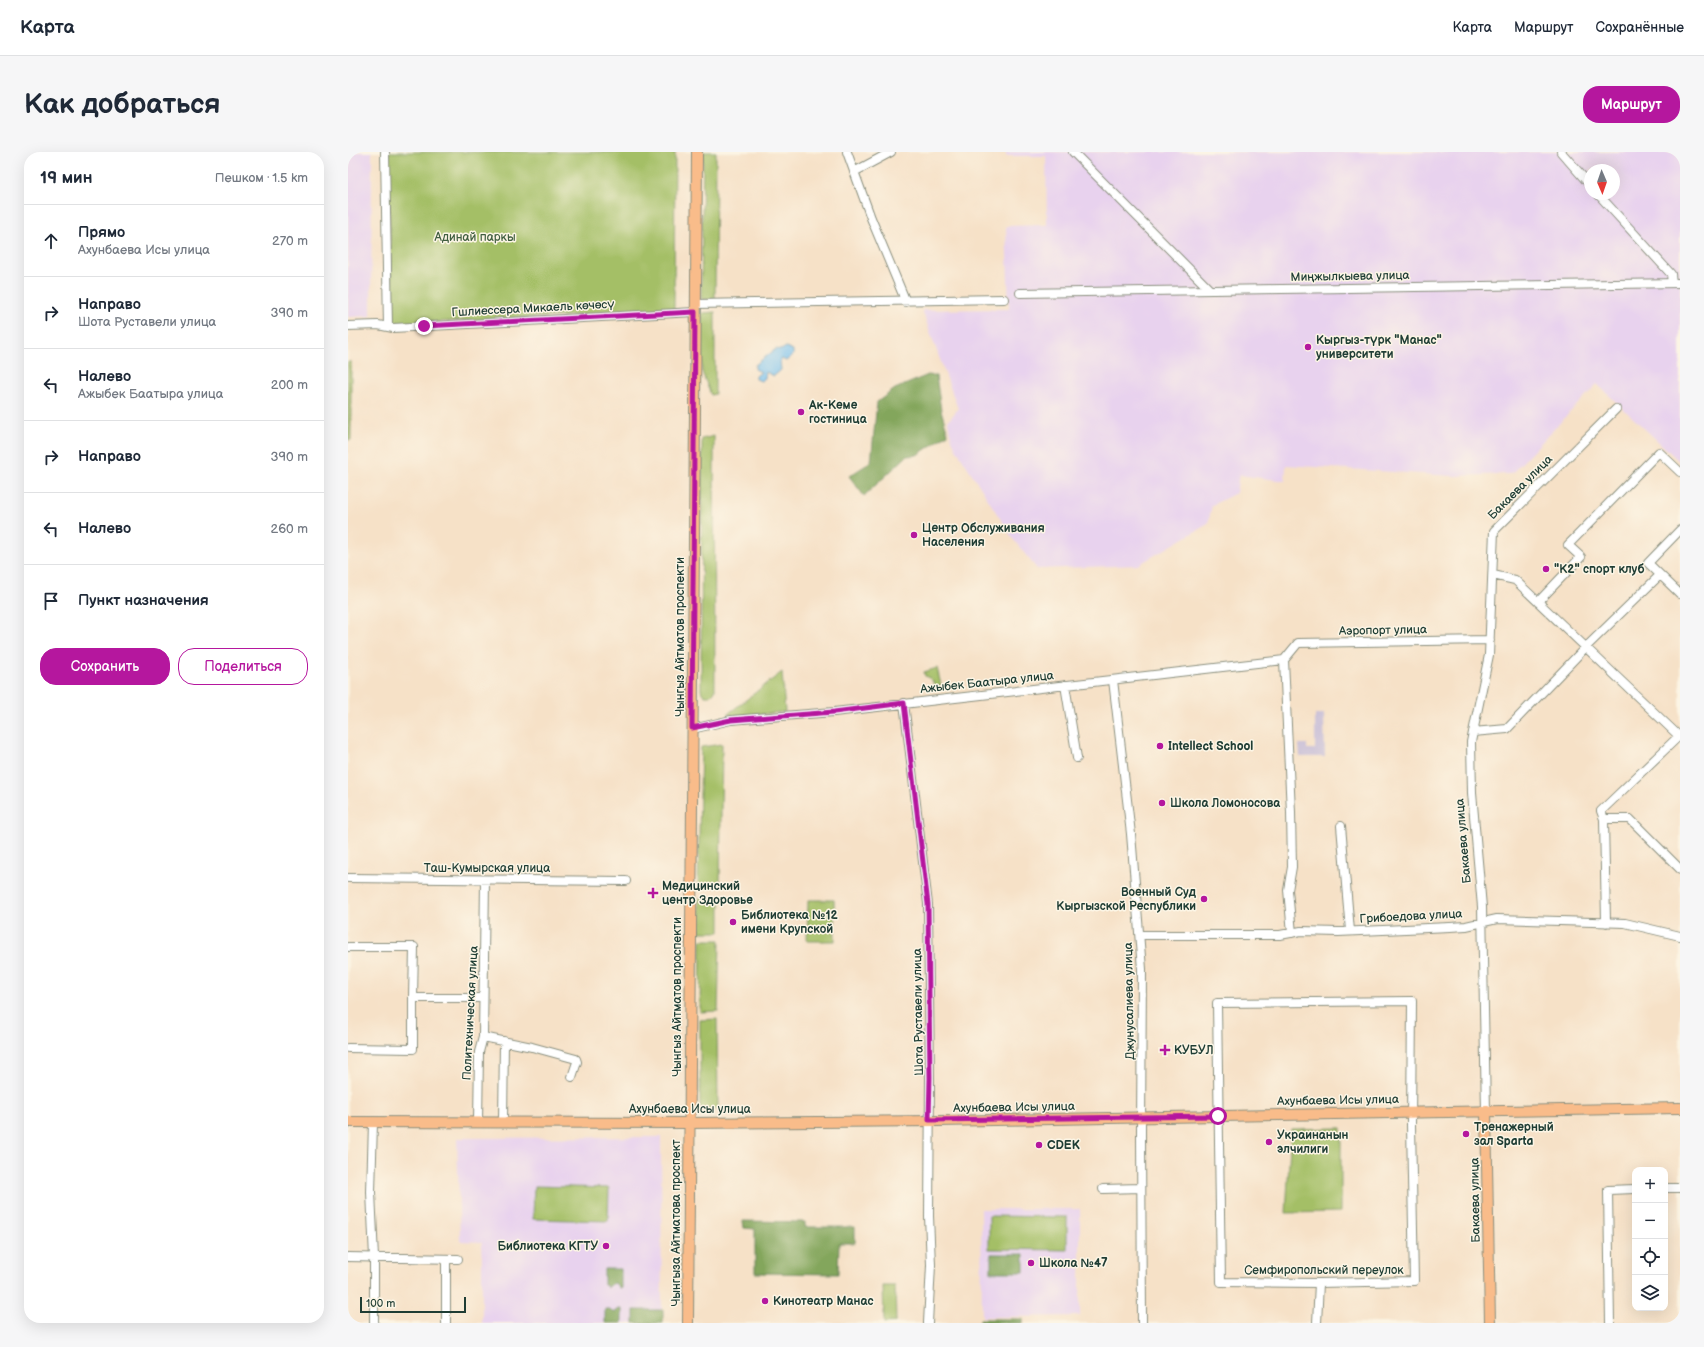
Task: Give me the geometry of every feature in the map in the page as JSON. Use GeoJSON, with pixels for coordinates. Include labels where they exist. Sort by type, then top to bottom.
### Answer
{"type":"FeatureCollection","features":[{"type":"Feature","properties":{"kind":"main road","name":"Чынгыз Айтматов проспекти"},"geometry":{"type":"LineString","coordinates":[[690,1123],[696,152]]}},
{"type":"Feature","properties":{"kind":"main road","name":"Ахунбаева Исы улица"},"geometry":{"type":"LineString","coordinates":[[348,1122],[690,1123],[1141,1118],[1680,1108]]}},
{"type":"Feature","properties":{"kind":"main road","name":"Бакаева улица"},"geometry":{"type":"LineString","coordinates":[[1486,1111],[1490,1323]]}},
{"type":"Feature","properties":{"kind":"main road","name":"Чынгыза Айтматова проспект"},"geometry":{"type":"LineString","coordinates":[[688,1323],[690,1123]]}},
{"type":"Feature","properties":{"kind":"street"},"geometry":{"type":"LineString","coordinates":[[385,152],[388,326]]}},
{"type":"Feature","properties":{"kind":"street"},"geometry":{"type":"LineString","coordinates":[[847,152],[873,224],[906,302]]}},
{"type":"Feature","properties":{"kind":"street"},"geometry":{"type":"LineString","coordinates":[[854,172],[891,152]]}},
{"type":"Feature","properties":{"kind":"street"},"geometry":{"type":"LineString","coordinates":[[1073,152],[1210,290]]}},
{"type":"Feature","properties":{"kind":"street"},"geometry":{"type":"LineString","coordinates":[[1560,152],[1584,178]]}},
{"type":"Feature","properties":{"kind":"street"},"geometry":{"type":"LineString","coordinates":[[1603,200],[1671,274],[1676,283]]}},
{"type":"Feature","properties":{"kind":"street","name":"Миңжылкыева улица"},"geometry":{"type":"LineString","coordinates":[[1020,293],[1676,283]]}},
{"type":"Feature","properties":{"kind":"street","name":"Гшлиессера Микаель көчөсү"},"geometry":{"type":"LineString","coordinates":[[348,326],[388,326],[393,328],[695,308],[725,302],[906,302],[1004,299]]}},
{"type":"Feature","properties":{"kind":"street","name":"Бакаева улица"},"geometry":{"type":"LineString","coordinates":[[1486,1111],[1481,922],[1482,906],[1472,786],[1471,742],[1489,655],[1494,531],[1616,409]]}},
{"type":"Feature","properties":{"kind":"street"},"geometry":{"type":"LineString","coordinates":[[1538,602],[1581,557],[1568,545],[1659,452],[1680,472]]}},
{"type":"Feature","properties":{"kind":"street"},"geometry":{"type":"LineString","coordinates":[[1680,530],[1648,564],[1680,594]]}},
{"type":"Feature","properties":{"kind":"street"},"geometry":{"type":"LineString","coordinates":[[1493,575],[1514,580],[1680,736],[1601,811],[1604,819],[1606,923]]}},
{"type":"Feature","properties":{"kind":"street"},"geometry":{"type":"LineString","coordinates":[[1473,732],[1507,729],[1585,648],[1660,575]]}},
{"type":"Feature","properties":{"kind":"street","name":"Аэропорт улица"},"geometry":{"type":"LineString","coordinates":[[1284,660],[1298,643],[1490,640]]}},
{"type":"Feature","properties":{"kind":"street"},"geometry":{"type":"LineString","coordinates":[[1284,660],[1292,867],[1288,890],[1292,933]]}},
{"type":"Feature","properties":{"kind":"street","name":"Ажыбек Баатыра улица"},"geometry":{"type":"LineString","coordinates":[[692,728],[731,720],[834,712],[1284,660]]}},
{"type":"Feature","properties":{"kind":"street","name":"Джунусалиева улица"},"geometry":{"type":"LineString","coordinates":[[1113,680],[1131,834],[1142,969],[1142,1323]]}},
{"type":"Feature","properties":{"kind":"street"},"geometry":{"type":"LineString","coordinates":[[1065,685],[1077,758]]}},
{"type":"Feature","properties":{"kind":"street","name":"Шота Руставели улица"},"geometry":{"type":"LineString","coordinates":[[904,703],[928,904],[930,1078],[929,1216],[931,1265],[928,1323]]}},
{"type":"Feature","properties":{"kind":"street"},"geometry":{"type":"LineString","coordinates":[[1604,819],[1630,820],[1680,868]]}},
{"type":"Feature","properties":{"kind":"street"},"geometry":{"type":"LineString","coordinates":[[1341,826],[1350,931]]}},
{"type":"Feature","properties":{"kind":"street","name":"Таш-Кумырская улица"},"geometry":{"type":"LineString","coordinates":[[348,878],[626,881]]}},
{"type":"Feature","properties":{"kind":"street","name":"Политехническая улица"},"geometry":{"type":"LineString","coordinates":[[478,1123],[478,1052],[483,1037],[485,880]]}},
{"type":"Feature","properties":{"kind":"street","name":"Грибоедова улица"},"geometry":{"type":"LineString","coordinates":[[1140,935],[1280,935],[1301,931],[1350,931],[1466,926],[1497,919],[1626,923],[1680,936]]}},
{"type":"Feature","properties":{"kind":"street"},"geometry":{"type":"LineString","coordinates":[[348,947],[414,946],[413,1048],[348,1048]]}},
{"type":"Feature","properties":{"kind":"street"},"geometry":{"type":"LineString","coordinates":[[413,998],[483,998]]}},
{"type":"Feature","properties":{"kind":"street","name":"Семфиропольский переулок"},"geometry":{"type":"LineString","coordinates":[[1412,1000],[1411,1112],[1414,1281],[1318,1283],[1221,1282],[1218,1116],[1217,1003],[1412,1000]]}},
{"type":"Feature","properties":{"kind":"street"},"geometry":{"type":"LineString","coordinates":[[483,1037],[532,1047],[576,1060],[577,1062],[572,1077]]}},
{"type":"Feature","properties":{"kind":"street"},"geometry":{"type":"LineString","coordinates":[[503,1122],[504,1041]]}},
{"type":"Feature","properties":{"kind":"street"},"geometry":{"type":"LineString","coordinates":[[373,1123],[371,1192],[374,1258],[374,1323]]}},
{"type":"Feature","properties":{"kind":"street"},"geometry":{"type":"LineString","coordinates":[[1103,1190],[1141,1188]]}},
{"type":"Feature","properties":{"kind":"street"},"geometry":{"type":"LineString","coordinates":[[1668,1188],[1680,1188]]}},
{"type":"Feature","properties":{"kind":"street"},"geometry":{"type":"LineString","coordinates":[[1610,1323],[1608,1190],[1632,1189]]}},
{"type":"Feature","properties":{"kind":"street"},"geometry":{"type":"LineString","coordinates":[[348,1257],[458,1259]]}},
{"type":"Feature","properties":{"kind":"street"},"geometry":{"type":"LineString","coordinates":[[446,1258],[446,1323]]}},
{"type":"Feature","properties":{"kind":"street"},"geometry":{"type":"LineString","coordinates":[[1317,1323],[1318,1283]]}},
{"type":"Feature","properties":{"kind":"shaded area"},"geometry":{"type":"Polygon","coordinates":[[[348,152],[372,152],[371,316],[348,317],[348,152]]]}},
{"type":"Feature","properties":{"kind":"shaded area","name":"Кыргыз-түрк \"Манас\" университети"},"geometry":{"type":"Polygon","coordinates":[[[1006,152],[1680,152],[1680,462],[1597,384],[1513,472],[1508,474],[1454,476],[1286,465],[1285,481],[1239,475],[1236,493],[1212,505],[1208,524],[1138,565],[1037,569],[1013,539],[955,447],[948,421],[958,409],[922,310],[1009,309],[1006,226],[1047,225],[1046,156],[1006,156],[1006,152]]]}},
{"type":"Feature","properties":{"kind":"shaded area"},"geometry":{"type":"Polygon","coordinates":[[[1315,714],[1324,714],[1325,757],[1300,757],[1299,744],[1307,744],[1307,749],[1315,749],[1315,714]]]}},
{"type":"Feature","properties":{"kind":"shaded area"},"geometry":{"type":"Polygon","coordinates":[[[661,1137],[662,1323],[482,1323],[482,1242],[460,1241],[457,1138],[661,1137]]]}},
{"type":"Feature","properties":{"kind":"shaded area","name":"Школа №47"},"geometry":{"type":"Polygon","coordinates":[[[981,1209],[1080,1209],[1080,1316],[982,1317],[981,1209]]]}},
{"type":"Feature","properties":{"kind":"green space","name":"Адинай паркы"},"geometry":{"type":"Polygon","coordinates":[[[388,152],[675,152],[674,311],[392,324],[388,152]]]}},
{"type":"Feature","properties":{"kind":"green space"},"geometry":{"type":"Polygon","coordinates":[[[703,152],[716,152],[715,300],[701,299],[703,152]]]}},
{"type":"Feature","properties":{"kind":"green space"},"geometry":{"type":"Polygon","coordinates":[[[715,312],[715,394],[711,395],[702,372],[702,313],[715,312]]]}},
{"type":"Feature","properties":{"kind":"green space"},"geometry":{"type":"Polygon","coordinates":[[[348,362],[351,362],[351,440],[348,440],[348,362]]]}},
{"type":"Feature","properties":{"kind":"green space"},"geometry":{"type":"Polygon","coordinates":[[[928,375],[936,376],[941,410],[948,434],[917,455],[907,456],[864,496],[849,476],[871,462],[877,402],[895,389],[928,375]]]}},
{"type":"Feature","properties":{"kind":"green space"},"geometry":{"type":"Polygon","coordinates":[[[714,436],[715,691],[710,696],[705,696],[701,690],[702,439],[714,436]]]}},
{"type":"Feature","properties":{"kind":"green space"},"geometry":{"type":"Polygon","coordinates":[[[937,668],[941,685],[936,687],[931,679],[925,676],[924,672],[937,668]]]}},
{"type":"Feature","properties":{"kind":"green space"},"geometry":{"type":"Polygon","coordinates":[[[782,672],[785,712],[729,717],[729,713],[782,672]]]}},
{"type":"Feature","properties":{"kind":"green space"},"geometry":{"type":"Polygon","coordinates":[[[722,744],[720,887],[698,886],[701,747],[722,744]]]}},
{"type":"Feature","properties":{"kind":"green space"},"geometry":{"type":"Polygon","coordinates":[[[699,898],[720,898],[720,932],[699,932],[699,898]]]}},
{"type":"Feature","properties":{"kind":"green space"},"geometry":{"type":"Polygon","coordinates":[[[808,900],[834,900],[835,941],[807,941],[808,900]]]}},
{"type":"Feature","properties":{"kind":"green space"},"geometry":{"type":"Polygon","coordinates":[[[701,940],[720,940],[718,1011],[700,1012],[701,940]]]}},
{"type":"Feature","properties":{"kind":"green space"},"geometry":{"type":"Polygon","coordinates":[[[717,1019],[718,1109],[700,1109],[700,1020],[717,1019]]]}},
{"type":"Feature","properties":{"kind":"green space"},"geometry":{"type":"Polygon","coordinates":[[[1341,1128],[1341,1212],[1286,1213],[1291,1129],[1341,1128]]]}},
{"type":"Feature","properties":{"kind":"green space"},"geometry":{"type":"Polygon","coordinates":[[[534,1186],[609,1188],[608,1221],[533,1219],[534,1186]]]}},
{"type":"Feature","properties":{"kind":"green space"},"geometry":{"type":"Polygon","coordinates":[[[989,1216],[1067,1217],[1067,1250],[989,1249],[989,1216]]]}},
{"type":"Feature","properties":{"kind":"green space"},"geometry":{"type":"Polygon","coordinates":[[[743,1221],[805,1222],[805,1227],[855,1227],[855,1243],[839,1243],[838,1274],[755,1273],[755,1229],[744,1228],[743,1221]]]}},
{"type":"Feature","properties":{"kind":"green space"},"geometry":{"type":"Polygon","coordinates":[[[991,1254],[1024,1254],[1024,1272],[991,1272],[991,1254]]]}},
{"type":"Feature","properties":{"kind":"green space"},"geometry":{"type":"Polygon","coordinates":[[[604,1269],[621,1269],[621,1288],[619,1288],[615,1283],[607,1288],[607,1286],[604,1285],[604,1269]]]}},
{"type":"Feature","properties":{"kind":"green space"},"geometry":{"type":"Polygon","coordinates":[[[883,1286],[895,1286],[896,1322],[884,1323],[883,1286]]]}},
{"type":"Feature","properties":{"kind":"green space"},"geometry":{"type":"Polygon","coordinates":[[[605,1309],[610,1309],[614,1313],[619,1309],[622,1309],[622,1323],[605,1323],[605,1309]]]}},
{"type":"Feature","properties":{"kind":"green space"},"geometry":{"type":"Polygon","coordinates":[[[634,1310],[663,1310],[663,1323],[634,1323],[634,1310]]]}},
{"type":"Feature","properties":{"kind":"green space"},"geometry":{"type":"Polygon","coordinates":[[[980,1319],[1023,1319],[1023,1323],[980,1323],[980,1319]]]}},
{"type":"Feature","properties":{"kind":"water"},"geometry":{"type":"Polygon","coordinates":[[[786,347],[793,350],[793,355],[786,361],[780,359],[781,370],[774,376],[766,372],[765,378],[761,381],[756,379],[756,376],[761,372],[755,369],[755,365],[776,349],[781,350],[786,347]]]}},
{"type":"Feature","properties":{"kind":"place","name":"Кыргыз-түрк \"Манас\" университети"},"geometry":{"type":"Point","coordinates":[1308,347]}},
{"type":"Feature","properties":{"kind":"place","name":"Ак-Кеме гостиница"},"geometry":{"type":"Point","coordinates":[801,412]}},
{"type":"Feature","properties":{"kind":"place","name":"Центр Обслуживания Населения"},"geometry":{"type":"Point","coordinates":[914,535]}},
{"type":"Feature","properties":{"kind":"place","name":"\"К2\" спорт клуб"},"geometry":{"type":"Point","coordinates":[1546,569]}},
{"type":"Feature","properties":{"kind":"place","name":"Intellect School"},"geometry":{"type":"Point","coordinates":[1160,746]}},
{"type":"Feature","properties":{"kind":"place","name":"Школа Ломоносова"},"geometry":{"type":"Point","coordinates":[1162,803]}},
{"type":"Feature","properties":{"kind":"place","name":"Медицинский центр Здоровье"},"geometry":{"type":"Point","coordinates":[653,893]}},
{"type":"Feature","properties":{"kind":"place","name":"Военный Суд Кыргызской Республики"},"geometry":{"type":"Point","coordinates":[1204,899]}},
{"type":"Feature","properties":{"kind":"place","name":"Библиотека №12 имени Крупской"},"geometry":{"type":"Point","coordinates":[733,922]}},
{"type":"Feature","properties":{"kind":"place","name":"КУБУЛ"},"geometry":{"type":"Point","coordinates":[1165,1050]}},
{"type":"Feature","properties":{"kind":"place","name":"Тренажерный зал Sparta"},"geometry":{"type":"Point","coordinates":[1466,1134]}},
{"type":"Feature","properties":{"kind":"place","name":"Украинанын элчилиги"},"geometry":{"type":"Point","coordinates":[1269,1142]}},
{"type":"Feature","properties":{"kind":"place","name":"CDEK"},"geometry":{"type":"Point","coordinates":[1039,1145]}},
{"type":"Feature","properties":{"kind":"place","name":"Библиотека КГТУ"},"geometry":{"type":"Point","coordinates":[606,1246]}},
{"type":"Feature","properties":{"kind":"place","name":"Школа №47"},"geometry":{"type":"Point","coordinates":[1031,1263]}},
{"type":"Feature","properties":{"kind":"place","name":"Кинотеатр Манас"},"geometry":{"type":"Point","coordinates":[765,1301]}},
{"type":"Feature","properties":{"kind":"route"},"geometry":{"type":"LineString","coordinates":[[424,326],[695,312],[692,728],[731,720],[834,712],[904,703],[928,904],[929,1120],[1218,1116]]}}]}
